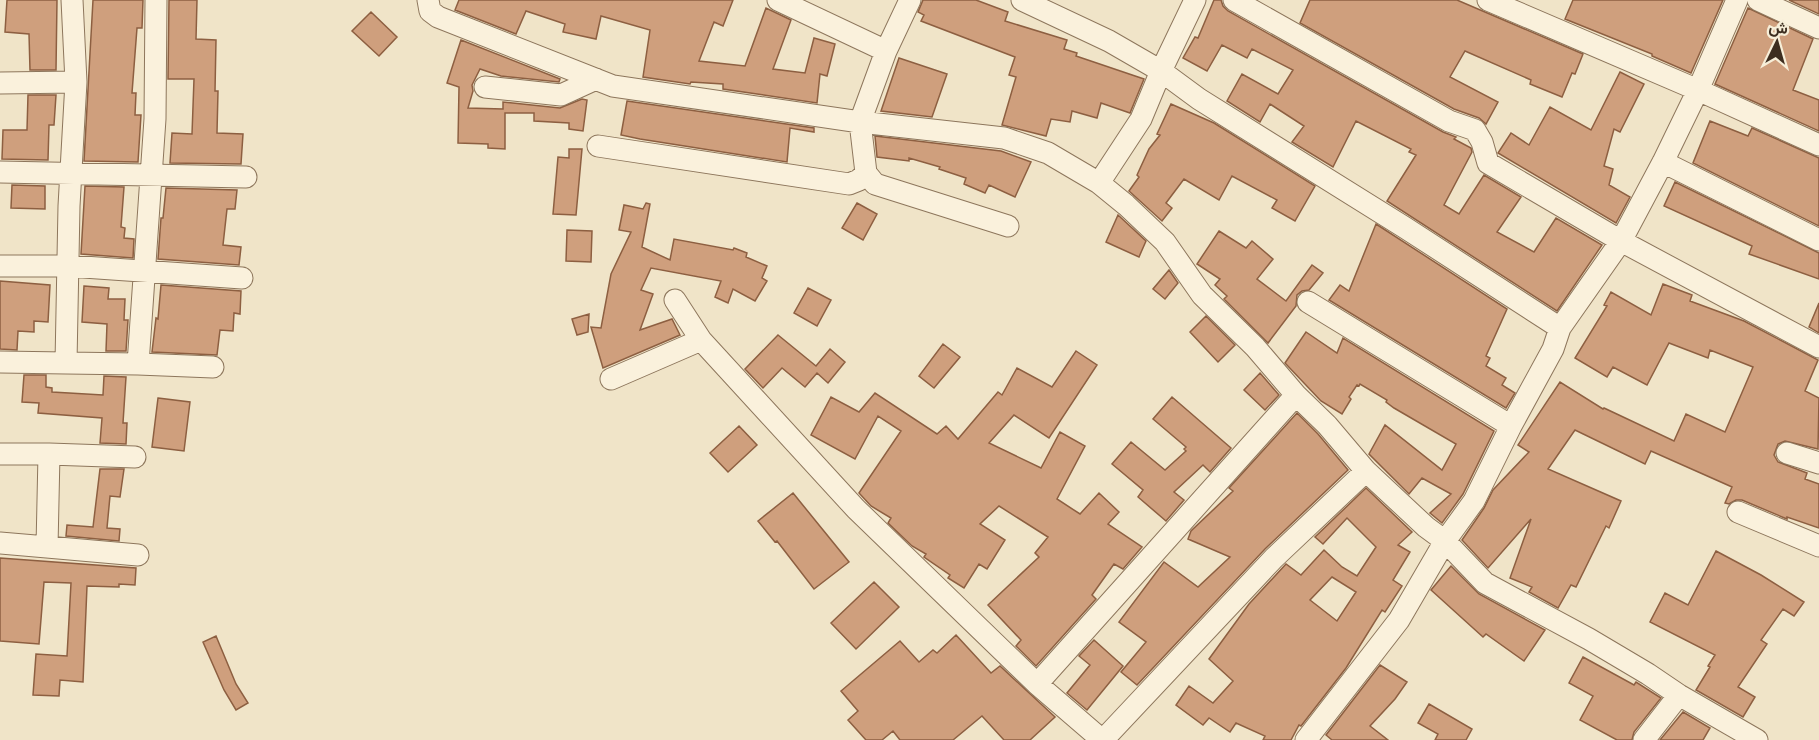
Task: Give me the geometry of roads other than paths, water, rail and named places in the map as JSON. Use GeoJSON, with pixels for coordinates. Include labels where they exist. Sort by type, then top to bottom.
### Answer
{"type":"FeatureCollection","features":[{"type":"Feature","properties":{"kind":"street"},"geometry":{"type":"LineString","coordinates":[[66,363],[76,82],[72,0]]}},
{"type":"Feature","properties":{"kind":"street"},"geometry":{"type":"LineString","coordinates":[[138,364],[155,119],[156,0]]}},
{"type":"Feature","properties":{"kind":"street"},"geometry":{"type":"LineString","coordinates":[[428,0],[430,11],[438,16],[613,86],[860,122],[1004,138],[1048,153],[1099,183],[1126,205],[1164,242],[1202,295],[1255,347],[1296,396],[1328,425],[1366,471],[1426,527],[1445,541],[1485,583],[1589,639],[1757,740]]}},
{"type":"Feature","properties":{"kind":"street"},"geometry":{"type":"LineString","coordinates":[[778,0],[886,51]]}},
{"type":"Feature","properties":{"kind":"street"},"geometry":{"type":"LineString","coordinates":[[910,0],[886,51],[860,122],[866,173],[875,184],[1008,226]]}},
{"type":"Feature","properties":{"kind":"street"},"geometry":{"type":"LineString","coordinates":[[1022,0],[1109,41],[1161,71],[1207,105],[1404,227],[1560,328]]}},
{"type":"Feature","properties":{"kind":"street"},"geometry":{"type":"LineString","coordinates":[[1099,183],[1141,119],[1195,0]]}},
{"type":"Feature","properties":{"kind":"street"},"geometry":{"type":"LineString","coordinates":[[1234,0],[1449,121],[1474,130],[1482,142],[1488,163],[1621,241],[1819,347]]}},
{"type":"Feature","properties":{"kind":"street"},"geometry":{"type":"LineString","coordinates":[[1488,0],[1698,90],[1819,145]]}},
{"type":"Feature","properties":{"kind":"street"},"geometry":{"type":"LineString","coordinates":[[1306,740],[1399,620],[1445,541],[1474,501],[1553,349],[1560,328],[1621,241],[1663,162],[1698,90],[1737,0]]}},
{"type":"Feature","properties":{"kind":"street"},"geometry":{"type":"LineString","coordinates":[[1758,0],[1819,28]]}},
{"type":"Feature","properties":{"kind":"street"},"geometry":{"type":"LineString","coordinates":[[485,87],[561,95],[596,79]]}},
{"type":"Feature","properties":{"kind":"street"},"geometry":{"type":"LineString","coordinates":[[0,83],[76,82]]}},
{"type":"Feature","properties":{"kind":"street"},"geometry":{"type":"LineString","coordinates":[[598,146],[849,184],[859,180],[866,173]]}},
{"type":"Feature","properties":{"kind":"street"},"geometry":{"type":"LineString","coordinates":[[1663,162],[1819,240]]}},
{"type":"Feature","properties":{"kind":"street"},"geometry":{"type":"LineString","coordinates":[[0,172],[246,177]]}},
{"type":"Feature","properties":{"kind":"street"},"geometry":{"type":"LineString","coordinates":[[0,266],[69,266],[242,278]]}},
{"type":"Feature","properties":{"kind":"street"},"geometry":{"type":"LineString","coordinates":[[675,300],[701,340],[856,510],[1037,684],[1103,740],[1274,558],[1366,471]]}},
{"type":"Feature","properties":{"kind":"street"},"geometry":{"type":"LineString","coordinates":[[1308,302],[1511,426]]}},
{"type":"Feature","properties":{"kind":"street"},"geometry":{"type":"LineString","coordinates":[[611,379],[701,340]]}},
{"type":"Feature","properties":{"kind":"street"},"geometry":{"type":"LineString","coordinates":[[0,362],[213,367]]}},
{"type":"Feature","properties":{"kind":"street"},"geometry":{"type":"LineString","coordinates":[[1037,684],[1296,396]]}},
{"type":"Feature","properties":{"kind":"street"},"geometry":{"type":"LineString","coordinates":[[1787,453],[1819,463]]}},
{"type":"Feature","properties":{"kind":"street"},"geometry":{"type":"LineString","coordinates":[[0,454],[135,457]]}},
{"type":"Feature","properties":{"kind":"street"},"geometry":{"type":"LineString","coordinates":[[47,547],[49,454]]}},
{"type":"Feature","properties":{"kind":"street"},"geometry":{"type":"LineString","coordinates":[[1738,512],[1819,546]]}},
{"type":"Feature","properties":{"kind":"street"},"geometry":{"type":"LineString","coordinates":[[0,543],[138,555]]}},
{"type":"Feature","properties":{"kind":"street"},"geometry":{"type":"LineString","coordinates":[[1644,740],[1679,695]]}}]}
